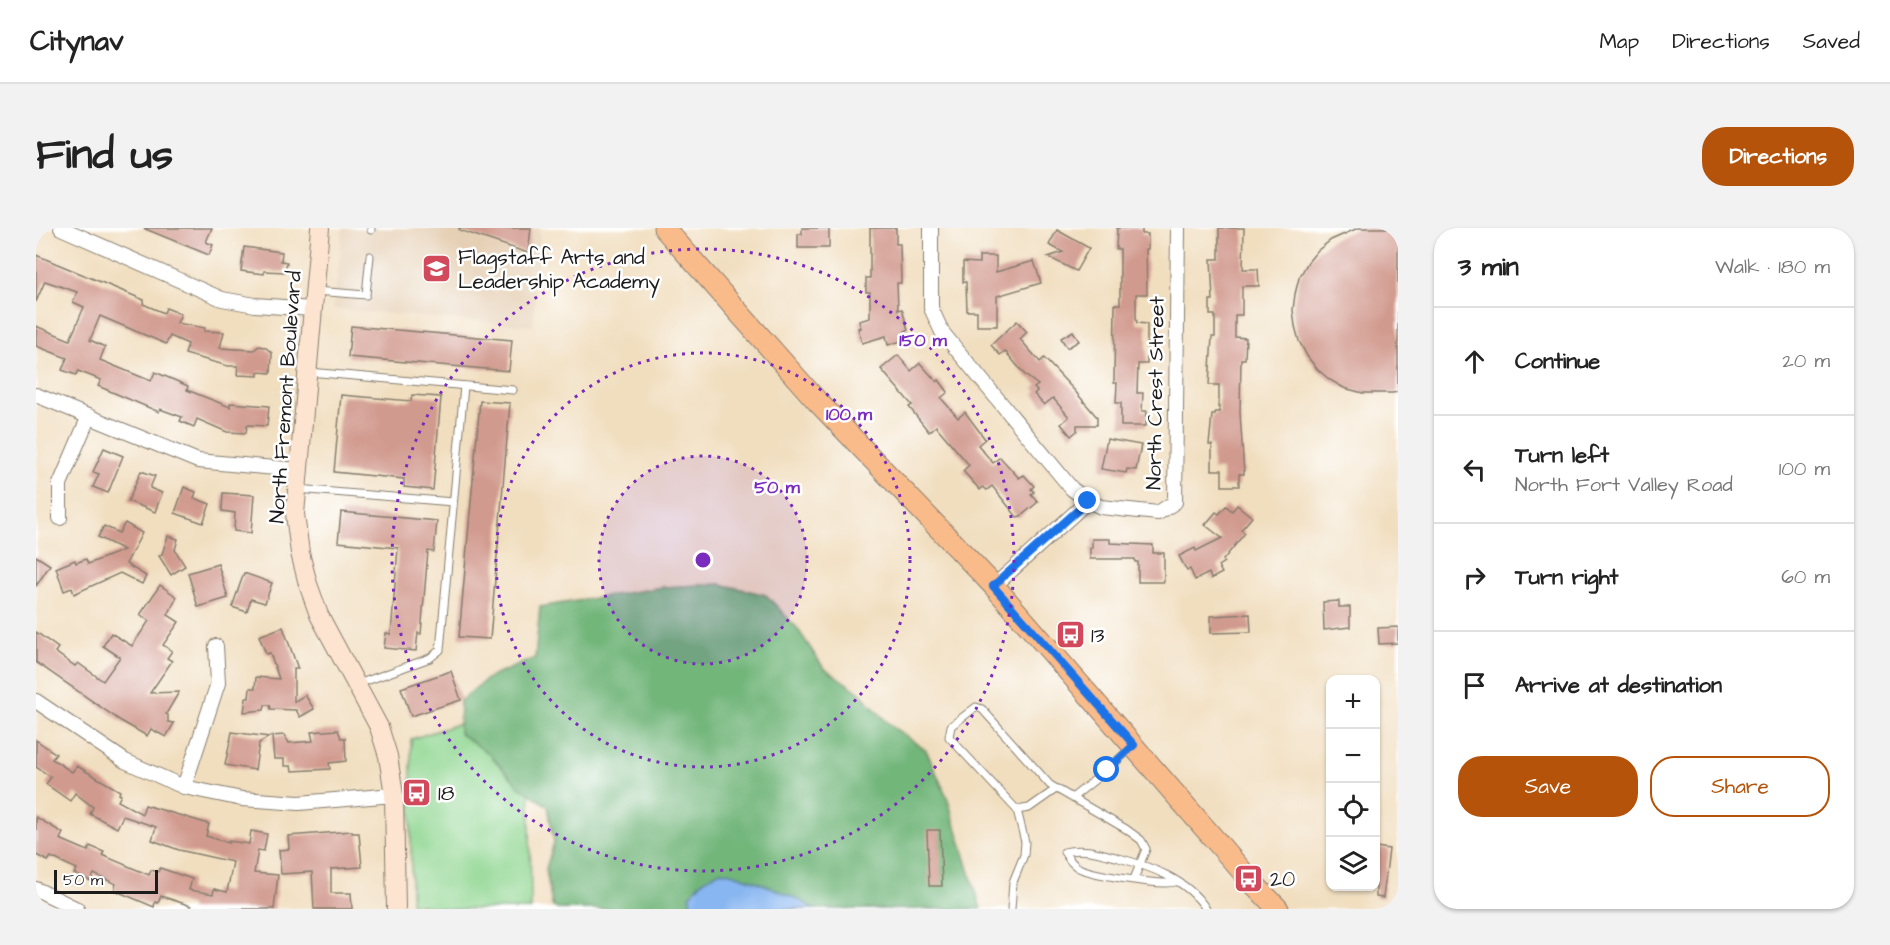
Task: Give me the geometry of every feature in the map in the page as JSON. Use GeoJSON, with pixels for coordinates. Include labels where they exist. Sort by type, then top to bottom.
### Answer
{"type":"FeatureCollection","features":[{"type":"Feature","properties":{"kind":"main road"},"geometry":{"type":"LineString","coordinates":[[664,228],[817,401],[993,586],[1134,745],[1248,879],[1278,909]]}},
{"type":"Feature","properties":{"kind":"street"},"geometry":{"type":"LineString","coordinates":[[62,228],[222,299],[255,305],[312,309]]}},
{"type":"Feature","properties":{"kind":"street","name":"North Fremont Boulevard"},"geometry":{"type":"LineString","coordinates":[[320,228],[295,514],[300,553],[319,615],[379,727],[388,756],[394,795],[396,909]]}},
{"type":"Feature","properties":{"kind":"street"},"geometry":{"type":"LineString","coordinates":[[931,228],[931,308],[942,332],[1072,489],[1088,501],[993,586]]}},
{"type":"Feature","properties":{"kind":"street","name":"North Crest Street"},"geometry":{"type":"LineString","coordinates":[[1088,501],[1101,507],[1158,513],[1175,502],[1178,228]]}},
{"type":"Feature","properties":{"kind":"street"},"geometry":{"type":"LineString","coordinates":[[36,395],[198,460],[298,470]]}},
{"type":"Feature","properties":{"kind":"street"},"geometry":{"type":"LineString","coordinates":[[60,518],[60,484],[89,416]]}},
{"type":"Feature","properties":{"kind":"street"},"geometry":{"type":"LineString","coordinates":[[184,788],[218,683],[216,646]]}},
{"type":"Feature","properties":{"kind":"street"},"geometry":{"type":"LineString","coordinates":[[36,701],[125,760],[184,788],[242,799],[298,803],[394,795]]}},
{"type":"Feature","properties":{"kind":"street"},"geometry":{"type":"LineString","coordinates":[[36,889],[77,909]]}},
{"type":"Feature","properties":{"kind":"lane"},"geometry":{"type":"LineString","coordinates":[[314,291],[366,295],[370,256]]}},
{"type":"Feature","properties":{"kind":"lane"},"geometry":{"type":"LineString","coordinates":[[306,372],[513,390]]}},
{"type":"Feature","properties":{"kind":"lane"},"geometry":{"type":"LineString","coordinates":[[357,685],[430,658],[440,650],[464,386]]}},
{"type":"Feature","properties":{"kind":"lane"},"geometry":{"type":"LineString","coordinates":[[296,489],[453,502]]}},
{"type":"Feature","properties":{"kind":"lane"},"geometry":{"type":"LineString","coordinates":[[1011,909],[1013,882],[1024,855],[1025,842],[1017,810],[949,737],[951,726],[976,707],[982,709],[1050,785],[1142,840],[1146,849],[1134,879]]}},
{"type":"Feature","properties":{"kind":"lane"},"geometry":{"type":"LineString","coordinates":[[1072,798],[1134,745]]}},
{"type":"Feature","properties":{"kind":"lane"},"geometry":{"type":"LineString","coordinates":[[1017,810],[1029,808],[1056,789]]}},
{"type":"Feature","properties":{"kind":"lane"},"geometry":{"type":"LineString","coordinates":[[1176,882],[1159,884],[1079,868],[1071,863],[1064,852],[1076,849],[1088,850],[1140,864],[1167,875],[1199,899],[1206,909]]}},
{"type":"Feature","properties":{"kind":"shaded area","name":"Flagstaff Arts and Leadership Academy"},"geometry":{"type":"Polygon","coordinates":[[[343,228],[540,228],[533,326],[333,309],[343,228]]]}},
{"type":"Feature","properties":{"kind":"green space"},"geometry":{"type":"Polygon","coordinates":[[[720,584],[766,595],[797,628],[823,667],[859,692],[890,725],[926,750],[947,797],[981,909],[557,909],[552,905],[546,869],[554,842],[548,806],[519,786],[488,753],[459,733],[460,701],[488,678],[535,658],[540,607],[663,587],[720,584]]]}},
{"type":"Feature","properties":{"kind":"green space"},"geometry":{"type":"Polygon","coordinates":[[[529,721],[531,909],[447,909],[411,903],[411,739],[461,723],[529,721]]]}},
{"type":"Feature","properties":{"kind":"water"},"geometry":{"type":"Polygon","coordinates":[[[721,871],[769,887],[814,909],[691,909],[690,896],[697,887],[721,871]]]}},
{"type":"Feature","properties":{"kind":"building"},"geometry":{"type":"Polygon","coordinates":[[[143,228],[212,228],[206,242],[213,245],[209,255],[143,228]]]}},
{"type":"Feature","properties":{"kind":"building"},"geometry":{"type":"Polygon","coordinates":[[[459,228],[531,228],[528,253],[459,230],[459,228]]]}},
{"type":"Feature","properties":{"kind":"building"},"geometry":{"type":"Polygon","coordinates":[[[802,228],[829,228],[829,248],[798,248],[798,234],[802,234],[802,228]]]}},
{"type":"Feature","properties":{"kind":"building"},"geometry":{"type":"Polygon","coordinates":[[[870,228],[896,228],[896,244],[900,244],[901,283],[897,283],[898,310],[902,309],[908,339],[888,345],[886,336],[862,343],[858,328],[861,328],[859,321],[870,318],[870,292],[866,292],[866,278],[870,278],[870,228]]]}},
{"type":"Feature","properties":{"kind":"building"},"geometry":{"type":"Polygon","coordinates":[[[1117,228],[1142,228],[1142,234],[1148,234],[1147,294],[1136,294],[1137,323],[1147,324],[1147,364],[1138,364],[1137,393],[1143,393],[1142,411],[1147,411],[1146,426],[1121,426],[1121,403],[1116,403],[1115,304],[1120,304],[1120,249],[1116,249],[1117,228]]]}},
{"type":"Feature","properties":{"kind":"building"},"geometry":{"type":"Polygon","coordinates":[[[1219,228],[1244,228],[1243,269],[1258,269],[1259,286],[1242,286],[1242,315],[1235,315],[1235,337],[1246,338],[1245,359],[1241,359],[1240,413],[1244,474],[1239,474],[1239,486],[1222,486],[1222,470],[1212,470],[1212,445],[1209,445],[1212,415],[1219,412],[1219,385],[1209,385],[1212,337],[1215,337],[1215,315],[1210,315],[1210,300],[1213,300],[1211,259],[1219,259],[1219,228]]]}},
{"type":"Feature","properties":{"kind":"building"},"geometry":{"type":"Polygon","coordinates":[[[1358,228],[1398,228],[1398,392],[1363,393],[1344,388],[1330,380],[1307,356],[1299,341],[1295,326],[1293,310],[1295,294],[1299,278],[1308,262],[1331,240],[1358,228]]]}},
{"type":"Feature","properties":{"kind":"building"},"geometry":{"type":"Polygon","coordinates":[[[1057,230],[1089,248],[1076,271],[1048,257],[1063,252],[1049,245],[1057,230]]]}},
{"type":"Feature","properties":{"kind":"building"},"geometry":{"type":"Polygon","coordinates":[[[244,247],[282,252],[281,261],[287,262],[285,272],[264,271],[264,274],[241,271],[244,247]]]}},
{"type":"Feature","properties":{"kind":"building"},"geometry":{"type":"Polygon","coordinates":[[[36,255],[144,300],[143,304],[164,313],[166,308],[181,314],[177,323],[205,328],[204,331],[224,332],[220,348],[254,350],[259,346],[265,347],[272,353],[271,373],[258,372],[258,376],[237,375],[238,366],[228,366],[185,354],[188,344],[170,336],[166,344],[100,316],[90,340],[105,347],[100,360],[151,381],[155,372],[188,386],[187,390],[230,407],[230,403],[269,406],[267,426],[247,425],[246,433],[227,432],[197,419],[194,427],[180,421],[182,417],[160,409],[159,412],[98,386],[101,380],[78,371],[76,375],[62,370],[67,358],[36,346],[36,326],[70,340],[84,307],[73,302],[77,292],[45,281],[36,302],[36,255]]]}},
{"type":"Feature","properties":{"kind":"building"},"geometry":{"type":"Polygon","coordinates":[[[979,256],[996,256],[996,272],[1034,261],[1041,283],[997,296],[997,326],[977,326],[977,311],[967,311],[963,262],[979,263],[979,256]]]}},
{"type":"Feature","properties":{"kind":"building"},"geometry":{"type":"Polygon","coordinates":[[[1017,321],[1027,332],[1020,339],[1040,362],[1044,358],[1074,390],[1097,417],[1097,425],[1077,425],[1077,431],[1071,436],[1061,424],[1069,417],[1053,398],[1044,405],[1034,394],[1037,391],[1034,388],[1038,385],[1025,375],[1005,351],[1000,355],[991,345],[1017,321]]]}},
{"type":"Feature","properties":{"kind":"building"},"geometry":{"type":"Polygon","coordinates":[[[351,326],[512,340],[509,371],[348,357],[351,326]]]}},
{"type":"Feature","properties":{"kind":"building"},"geometry":{"type":"Polygon","coordinates":[[[1073,331],[1079,341],[1067,348],[1061,338],[1073,331]]]}},
{"type":"Feature","properties":{"kind":"building"},"geometry":{"type":"Polygon","coordinates":[[[898,355],[911,371],[920,363],[937,382],[939,380],[948,392],[941,398],[958,418],[965,412],[985,439],[978,445],[993,463],[1000,457],[1019,478],[1024,475],[1034,486],[1031,489],[1034,492],[1031,494],[1038,502],[1017,517],[992,486],[987,490],[983,487],[980,490],[963,471],[969,465],[936,426],[929,432],[909,407],[912,405],[881,369],[898,355]]]}},
{"type":"Feature","properties":{"kind":"building"},"geometry":{"type":"Polygon","coordinates":[[[341,395],[411,401],[412,395],[441,397],[433,490],[404,487],[404,479],[334,472],[341,395]]]}},
{"type":"Feature","properties":{"kind":"building"},"geometry":{"type":"Polygon","coordinates":[[[480,401],[510,403],[490,639],[459,637],[480,401]]]}},
{"type":"Feature","properties":{"kind":"building"},"geometry":{"type":"Polygon","coordinates":[[[1107,439],[1141,445],[1136,470],[1127,469],[1126,473],[1101,469],[1107,439]]]}},
{"type":"Feature","properties":{"kind":"building"},"geometry":{"type":"Polygon","coordinates":[[[104,448],[123,456],[108,493],[93,487],[99,474],[93,472],[104,448]]]}},
{"type":"Feature","properties":{"kind":"building"},"geometry":{"type":"Polygon","coordinates":[[[141,471],[155,476],[150,488],[162,493],[155,512],[128,501],[141,471]]]}},
{"type":"Feature","properties":{"kind":"building"},"geometry":{"type":"Polygon","coordinates":[[[184,487],[196,492],[194,498],[210,504],[203,523],[175,513],[184,487]]]}},
{"type":"Feature","properties":{"kind":"building"},"geometry":{"type":"Polygon","coordinates":[[[223,493],[254,495],[251,533],[234,531],[235,513],[222,511],[223,493]]]}},
{"type":"Feature","properties":{"kind":"building"},"geometry":{"type":"Polygon","coordinates":[[[1237,505],[1252,517],[1241,530],[1245,533],[1223,560],[1224,562],[1218,566],[1222,573],[1211,579],[1209,573],[1195,580],[1190,569],[1187,571],[1179,556],[1195,548],[1196,551],[1222,538],[1205,525],[1216,512],[1219,514],[1226,506],[1232,511],[1237,505]]]}},
{"type":"Feature","properties":{"kind":"building"},"geometry":{"type":"Polygon","coordinates":[[[341,512],[437,521],[434,552],[428,551],[421,634],[418,633],[416,651],[384,648],[386,633],[391,634],[398,548],[338,542],[341,512]]]}},
{"type":"Feature","properties":{"kind":"building"},"geometry":{"type":"Polygon","coordinates":[[[125,523],[142,533],[126,564],[146,576],[142,584],[120,573],[74,594],[72,588],[64,591],[56,568],[75,560],[76,563],[86,559],[88,564],[124,550],[98,537],[104,526],[119,533],[125,523]]]}},
{"type":"Feature","properties":{"kind":"building"},"geometry":{"type":"Polygon","coordinates":[[[168,536],[178,539],[175,550],[185,566],[171,575],[159,556],[162,554],[168,536]]]}},
{"type":"Feature","properties":{"kind":"building"},"geometry":{"type":"Polygon","coordinates":[[[1092,539],[1110,539],[1110,543],[1153,545],[1153,553],[1164,553],[1164,582],[1138,582],[1138,562],[1135,562],[1135,559],[1090,559],[1092,539]]]}},
{"type":"Feature","properties":{"kind":"building"},"geometry":{"type":"Polygon","coordinates":[[[36,556],[50,565],[36,586],[36,556]]]}},
{"type":"Feature","properties":{"kind":"building"},"geometry":{"type":"Polygon","coordinates":[[[218,564],[228,598],[198,607],[188,573],[218,564]]]}},
{"type":"Feature","properties":{"kind":"building"},"geometry":{"type":"Polygon","coordinates":[[[244,573],[272,583],[265,603],[251,599],[247,612],[232,607],[244,573]]]}},
{"type":"Feature","properties":{"kind":"building"},"geometry":{"type":"Polygon","coordinates":[[[160,585],[177,597],[168,615],[179,622],[163,645],[172,651],[167,658],[172,661],[150,693],[179,692],[166,714],[168,722],[174,723],[166,737],[151,729],[147,736],[121,721],[36,662],[36,632],[58,648],[55,652],[75,666],[78,663],[103,681],[120,657],[103,646],[111,633],[132,646],[149,621],[140,615],[160,585]]]}},
{"type":"Feature","properties":{"kind":"building"},"geometry":{"type":"Polygon","coordinates":[[[1339,601],[1339,607],[1350,607],[1350,627],[1324,630],[1323,602],[1339,601]]]}},
{"type":"Feature","properties":{"kind":"building"},"geometry":{"type":"Polygon","coordinates":[[[1250,614],[1251,632],[1211,633],[1211,616],[1250,614]]]}},
{"type":"Feature","properties":{"kind":"building"},"geometry":{"type":"Polygon","coordinates":[[[283,627],[298,669],[294,669],[294,702],[305,695],[314,709],[300,717],[296,710],[271,709],[270,705],[265,705],[264,710],[244,712],[246,698],[249,698],[250,688],[255,688],[256,677],[279,679],[270,653],[266,654],[259,636],[283,627]]]}},
{"type":"Feature","properties":{"kind":"building"},"geometry":{"type":"Polygon","coordinates":[[[1398,627],[1398,643],[1379,644],[1378,628],[1398,627]]]}},
{"type":"Feature","properties":{"kind":"building"},"geometry":{"type":"Polygon","coordinates":[[[451,671],[461,700],[411,716],[401,688],[451,671]]]}},
{"type":"Feature","properties":{"kind":"building"},"geometry":{"type":"Polygon","coordinates":[[[338,730],[341,738],[345,738],[346,761],[329,763],[330,769],[292,771],[291,766],[284,766],[284,759],[274,759],[272,736],[284,735],[289,743],[313,741],[311,732],[338,730]]]}},
{"type":"Feature","properties":{"kind":"building"},"geometry":{"type":"Polygon","coordinates":[[[232,732],[269,737],[259,743],[255,770],[225,765],[232,732]]]}},
{"type":"Feature","properties":{"kind":"building"},"geometry":{"type":"Polygon","coordinates":[[[36,740],[56,754],[52,759],[72,772],[77,766],[120,791],[118,801],[142,814],[145,805],[209,824],[206,836],[229,843],[229,841],[249,844],[251,831],[267,834],[264,851],[258,850],[254,873],[278,875],[274,909],[190,909],[191,906],[161,896],[158,903],[155,902],[154,907],[114,890],[116,884],[94,874],[91,881],[74,874],[77,869],[51,857],[48,861],[36,855],[36,817],[63,833],[60,839],[88,851],[90,846],[104,852],[102,855],[149,875],[151,870],[158,872],[160,868],[192,879],[189,890],[213,894],[214,889],[227,892],[233,862],[179,850],[152,840],[156,827],[123,816],[117,828],[90,814],[93,807],[75,793],[70,801],[46,784],[51,777],[36,767],[36,740]]]}},
{"type":"Feature","properties":{"kind":"building"},"geometry":{"type":"Polygon","coordinates":[[[927,830],[940,830],[942,886],[929,886],[927,830]]]}},
{"type":"Feature","properties":{"kind":"building"},"geometry":{"type":"Polygon","coordinates":[[[352,831],[352,833],[359,833],[362,867],[331,869],[331,893],[351,893],[352,909],[314,909],[312,872],[281,874],[279,850],[289,849],[288,836],[352,831]]]}},
{"type":"Feature","properties":{"kind":"building"},"geometry":{"type":"Polygon","coordinates":[[[1380,848],[1389,849],[1383,898],[1376,897],[1376,891],[1380,891],[1380,848]]]}},
{"type":"Feature","properties":{"kind":"place","name":"Flagstaff Arts and Leadership Academy"},"geometry":{"type":"Point","coordinates":[437,269]}},
{"type":"Feature","properties":{"kind":"place","name":"13"},"geometry":{"type":"Point","coordinates":[1070,635]}},
{"type":"Feature","properties":{"kind":"place","name":"18"},"geometry":{"type":"Point","coordinates":[417,793]}},
{"type":"Feature","properties":{"kind":"place","name":"20"},"geometry":{"type":"Point","coordinates":[1249,879]}},
{"type":"Feature","properties":{"kind":"route"},"geometry":{"type":"LineString","coordinates":[[1088,501],[993,586],[1134,745],[1107,770]]}}]}
